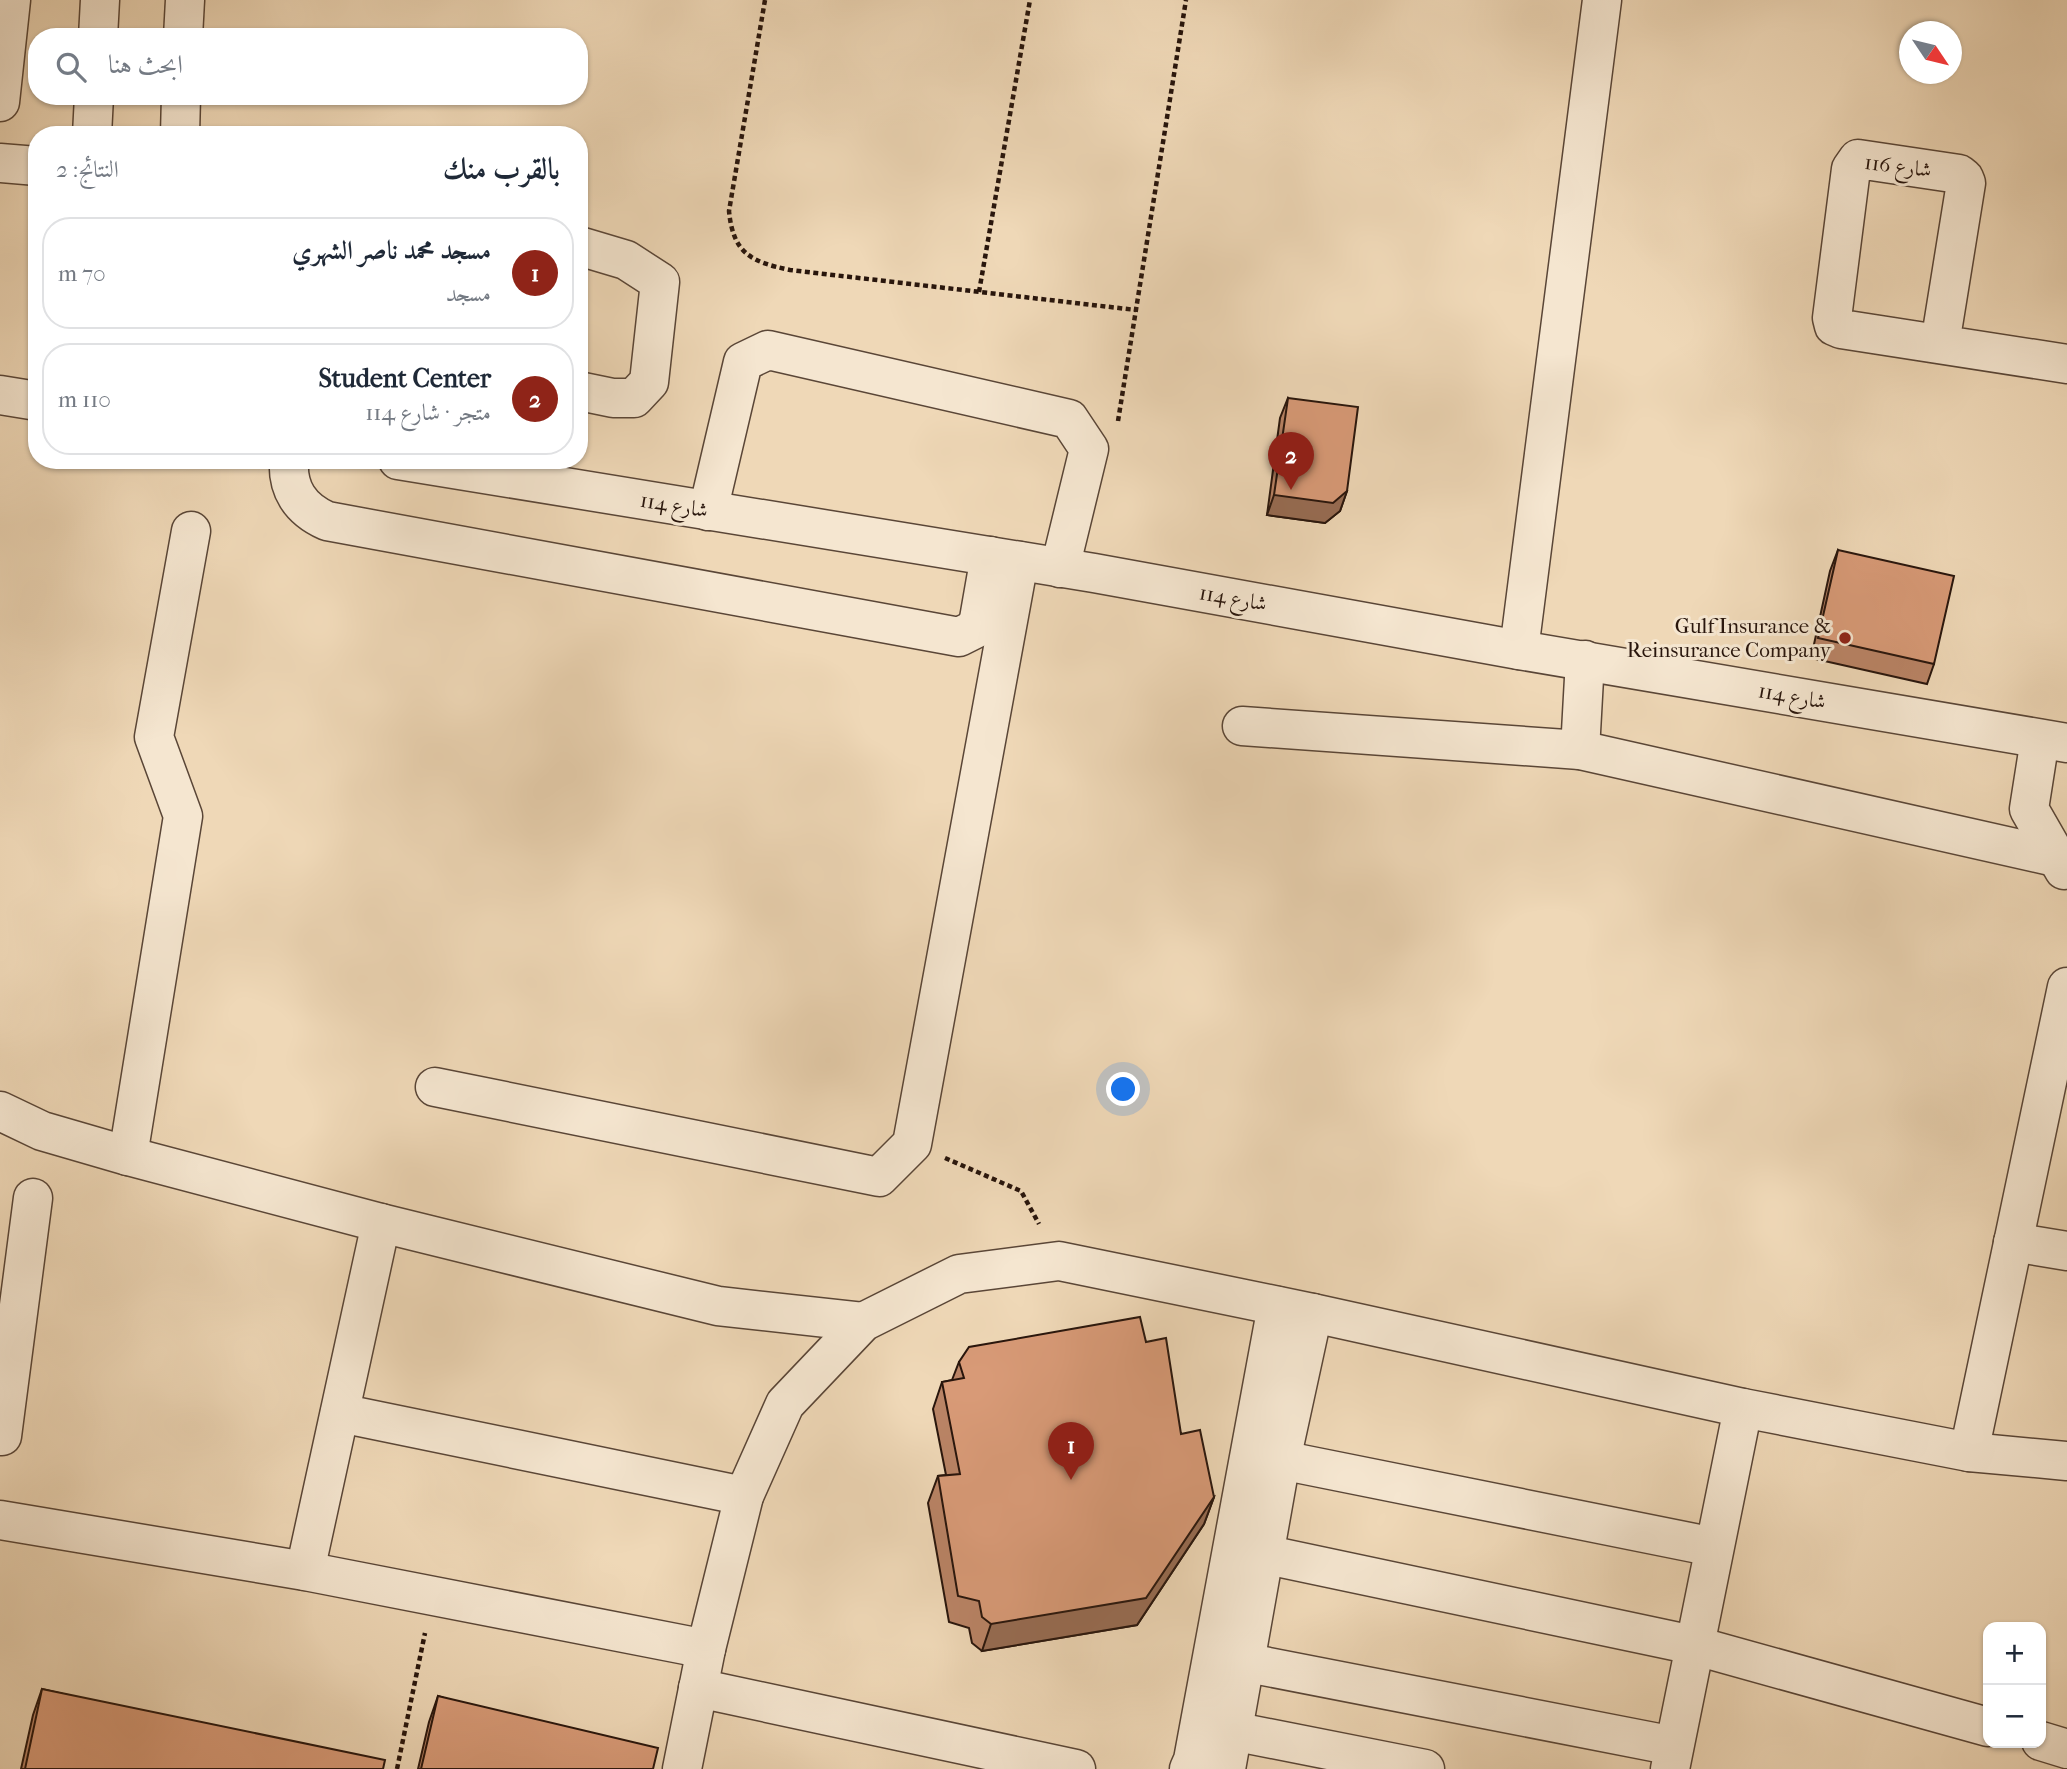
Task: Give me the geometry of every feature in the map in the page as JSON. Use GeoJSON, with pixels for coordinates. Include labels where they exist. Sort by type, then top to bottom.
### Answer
{"type":"FeatureCollection","features":[{"type":"Feature","properties":{"kind":"street"},"geometry":{"type":"LineString","coordinates":[[0,102],[11,0]]}},
{"type":"Feature","properties":{"kind":"street"},"geometry":{"type":"LineString","coordinates":[[98,28],[100,0]]}},
{"type":"Feature","properties":{"kind":"street"},"geometry":{"type":"LineString","coordinates":[[183,28],[184,0]]}},
{"type":"Feature","properties":{"kind":"street"},"geometry":{"type":"LineString","coordinates":[[1519,650],[1602,0]]}},
{"type":"Feature","properties":{"kind":"street"},"geometry":{"type":"LineString","coordinates":[[92,126],[94,105]]}},
{"type":"Feature","properties":{"kind":"street"},"geometry":{"type":"LineString","coordinates":[[180,126],[181,105]]}},
{"type":"Feature","properties":{"kind":"street","name":"شارع 116"},"geometry":{"type":"LineString","coordinates":[[1941,344],[1965,189],[1964,178],[1959,174],[1858,159],[1851,169],[1832,322],[1837,328],[2067,364]]}},
{"type":"Feature","properties":{"kind":"street"},"geometry":{"type":"LineString","coordinates":[[0,163],[28,165]]}},
{"type":"Feature","properties":{"kind":"street"},"geometry":{"type":"LineString","coordinates":[[588,249],[626,260],[660,282],[649,383],[634,398],[613,398],[588,393]]}},
{"type":"Feature","properties":{"kind":"street"},"geometry":{"type":"LineString","coordinates":[[708,511],[744,362],[768,349],[1069,419],[1089,449],[1060,568]]}},
{"type":"Feature","properties":{"kind":"street"},"geometry":{"type":"LineString","coordinates":[[0,396],[28,400]]}},
{"type":"Feature","properties":{"kind":"street"},"geometry":{"type":"LineString","coordinates":[[289,469],[290,483],[296,497],[314,515],[327,521],[959,637],[975,629],[1005,559]]}},
{"type":"Feature","properties":{"kind":"street","name":"شارع 114"},"geometry":{"type":"LineString","coordinates":[[453,469],[1060,568],[2053,741]]}},
{"type":"Feature","properties":{"kind":"street"},"geometry":{"type":"LineString","coordinates":[[128,1156],[183,816],[154,737],[191,531]]}},
{"type":"Feature","properties":{"kind":"street"},"geometry":{"type":"LineString","coordinates":[[435,1087],[879,1177],[912,1144],[1005,559]]}},
{"type":"Feature","properties":{"kind":"street"},"geometry":{"type":"LineString","coordinates":[[1580,750],[1585,660]]}},
{"type":"Feature","properties":{"kind":"street"},"geometry":{"type":"LineString","coordinates":[[1242,726],[1580,750],[2061,866]]}},
{"type":"Feature","properties":{"kind":"street"},"geometry":{"type":"LineString","coordinates":[[2053,741],[2029,809],[2061,866]]}},
{"type":"Feature","properties":{"kind":"street"},"geometry":{"type":"LineString","coordinates":[[1969,1452],[2066,1000]]}},
{"type":"Feature","properties":{"kind":"street"},"geometry":{"type":"LineString","coordinates":[[0,1111],[42,1131],[128,1156],[381,1223],[718,1306],[863,1322]]}},
{"type":"Feature","properties":{"kind":"street"},"geometry":{"type":"LineString","coordinates":[[2,1436],[8,1319],[33,1198]]}},
{"type":"Feature","properties":{"kind":"street"},"geometry":{"type":"LineString","coordinates":[[305,1571],[381,1223]]}},
{"type":"Feature","properties":{"kind":"street"},"geometry":{"type":"LineString","coordinates":[[2013,1242],[2067,1251]]}},
{"type":"Feature","properties":{"kind":"street"},"geometry":{"type":"LineString","coordinates":[[682,1769],[706,1649],[744,1496],[785,1404],[863,1322],[959,1274],[1059,1261],[1743,1408],[1969,1452],[2067,1461]]}},
{"type":"Feature","properties":{"kind":"street"},"geometry":{"type":"LineString","coordinates":[[1189,1769],[1215,1728],[1243,1662],[1281,1460],[1295,1310]]}},
{"type":"Feature","properties":{"kind":"street"},"geometry":{"type":"LineString","coordinates":[[1226,1769],[1215,1728],[1295,1310]]}},
{"type":"Feature","properties":{"kind":"street"},"geometry":{"type":"LineString","coordinates":[[1243,1662],[1672,1758],[1743,1408]]}},
{"type":"Feature","properties":{"kind":"street"},"geometry":{"type":"LineString","coordinates":[[340,1413],[744,1496]]}},
{"type":"Feature","properties":{"kind":"street"},"geometry":{"type":"LineString","coordinates":[[1281,1460],[1714,1547]]}},
{"type":"Feature","properties":{"kind":"street"},"geometry":{"type":"LineString","coordinates":[[0,1520],[305,1571],[706,1649]]}},
{"type":"Feature","properties":{"kind":"street"},"geometry":{"type":"LineString","coordinates":[[1263,1554],[1693,1646],[1983,1726]]}},
{"type":"Feature","properties":{"kind":"street"},"geometry":{"type":"LineString","coordinates":[[698,1688],[1076,1769]]}},
{"type":"Feature","properties":{"kind":"street"},"geometry":{"type":"LineString","coordinates":[[1215,1728],[1425,1769]]}},
{"type":"Feature","properties":{"kind":"street"},"geometry":{"type":"LineString","coordinates":[[2046,1743],[2067,1749]]}},
{"type":"Feature","properties":{"kind":"path"},"geometry":{"type":"LineString","coordinates":[[765,0],[729,211],[735,240],[745,253],[762,264],[790,270],[1136,310]]}},
{"type":"Feature","properties":{"kind":"path"},"geometry":{"type":"LineString","coordinates":[[979,292],[1030,0]]}},
{"type":"Feature","properties":{"kind":"path"},"geometry":{"type":"LineString","coordinates":[[1117,429],[1186,0]]}},
{"type":"Feature","properties":{"kind":"path"},"geometry":{"type":"LineString","coordinates":[[912,1144],[1021,1191],[1059,1261]]}},
{"type":"Feature","properties":{"kind":"path"},"geometry":{"type":"LineString","coordinates":[[397,1769],[432,1596]]}},
{"type":"Feature","properties":{"kind":"building"},"geometry":{"type":"Polygon","coordinates":[[[1288,398],[1358,407],[1347,491],[1333,503],[1274,495],[1288,398]]]}},
{"type":"Feature","properties":{"kind":"building"},"geometry":{"type":"Polygon","coordinates":[[[1838,550],[1954,576],[1934,664],[1818,638],[1838,550]]]}},
{"type":"Feature","properties":{"kind":"building"},"geometry":{"type":"Polygon","coordinates":[[[1140,1317],[1146,1342],[1166,1338],[1181,1434],[1200,1430],[1214,1497],[1146,1598],[991,1624],[982,1617],[979,1601],[958,1596],[938,1476],[960,1474],[942,1382],[964,1378],[959,1362],[969,1347],[1140,1317]]]}},
{"type":"Feature","properties":{"kind":"building"},"geometry":{"type":"Polygon","coordinates":[[[42,1689],[385,1760],[383,1769],[25,1769],[42,1689]]]}},
{"type":"Feature","properties":{"kind":"building"},"geometry":{"type":"Polygon","coordinates":[[[438,1696],[658,1748],[653,1769],[421,1769],[438,1696]]]}},
{"type":"Feature","properties":{"kind":"place","name":"Student Center"},"geometry":{"type":"Point","coordinates":[1291,490]}},
{"type":"Feature","properties":{"kind":"place","name":"Gulf Insurance & Reinsurance Company"},"geometry":{"type":"Point","coordinates":[1845,638]}},
{"type":"Feature","properties":{"kind":"place","name":"مسجد محمد ناصر الشهري"},"geometry":{"type":"Point","coordinates":[1071,1480]}}]}
